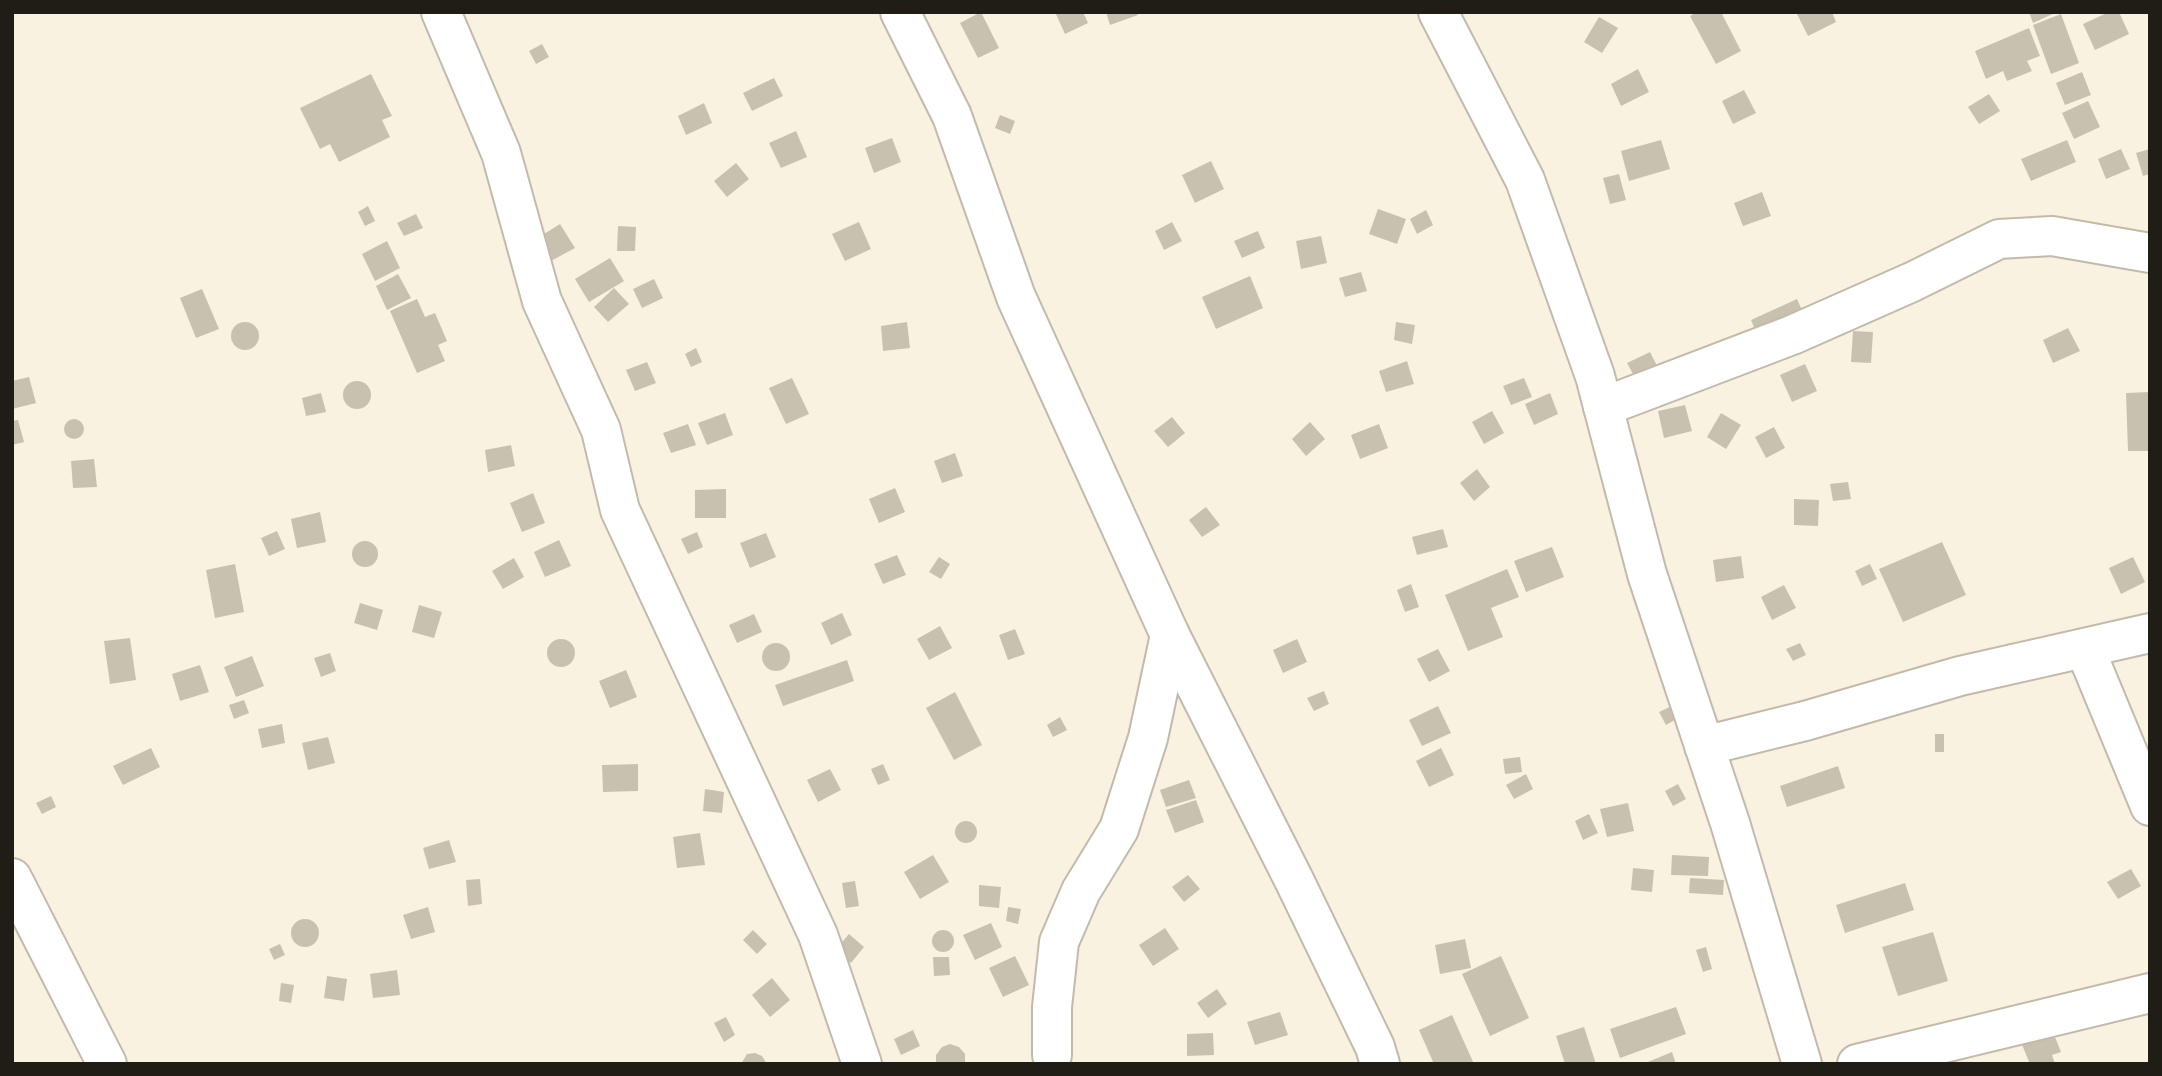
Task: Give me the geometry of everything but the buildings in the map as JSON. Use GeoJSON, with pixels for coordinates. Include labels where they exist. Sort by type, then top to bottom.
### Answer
{"type":"FeatureCollection","features":[{"type":"Feature","properties":{"kind":"street"},"geometry":{"type":"LineString","coordinates":[[441,12],[501,153],[542,301],[601,430],[620,510],[818,935],[862,1064]]}},
{"type":"Feature","properties":{"kind":"street"},"geometry":{"type":"LineString","coordinates":[[900,12],[952,116],[1016,297],[1170,635],[1312,916],[1376,1047],[1380,1064]]}},
{"type":"Feature","properties":{"kind":"street"},"geometry":{"type":"LineString","coordinates":[[1438,12],[1525,180],[1595,376],[1647,574],[1730,823],[1802,1064]]}},
{"type":"Feature","properties":{"kind":"street"},"geometry":{"type":"LineString","coordinates":[[1603,407],[1792,335],[1912,282],[1999,239],[2052,236],[2150,253]]}},
{"type":"Feature","properties":{"kind":"street"},"geometry":{"type":"LineString","coordinates":[[1704,747],[1961,676],[2150,633]]}},
{"type":"Feature","properties":{"kind":"street"},"geometry":{"type":"LineString","coordinates":[[1052,1055],[1052,1007],[1059,942],[1081,891],[1119,829],[1147,738],[1170,635]]}},
{"type":"Feature","properties":{"kind":"street"},"geometry":{"type":"LineString","coordinates":[[2085,649],[2150,806]]}},
{"type":"Feature","properties":{"kind":"street"},"geometry":{"type":"LineString","coordinates":[[12,878],[107,1064]]}},
{"type":"Feature","properties":{"kind":"street"},"geometry":{"type":"LineString","coordinates":[[1857,1064],[2150,993]]}}]}
